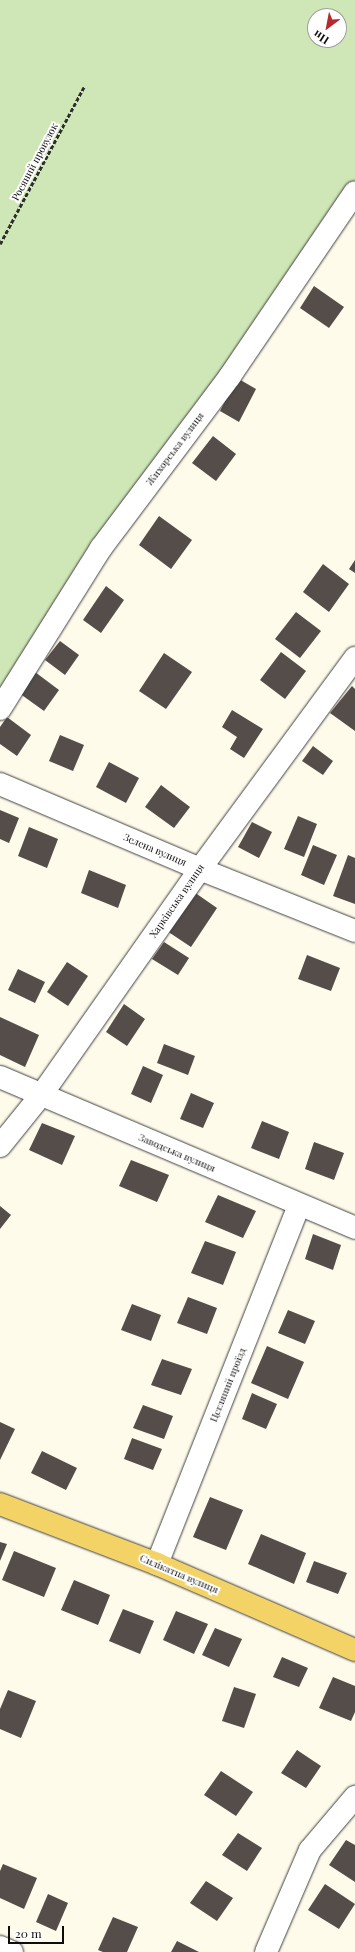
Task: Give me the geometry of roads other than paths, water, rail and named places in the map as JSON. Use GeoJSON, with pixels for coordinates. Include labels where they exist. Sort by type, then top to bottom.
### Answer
{"type":"FeatureCollection","features":[{"type":"Feature","properties":{"kind":"main road","name":"Силікатна вулиця"},"geometry":{"type":"LineString","coordinates":[[0,1504],[156,1564],[355,1650]]}},
{"type":"Feature","properties":{"kind":"street","name":"Жихорська вулиця"},"geometry":{"type":"LineString","coordinates":[[0,709],[101,548],[230,376],[355,192]]}},
{"type":"Feature","properties":{"kind":"street","name":"Харківська вулиця"},"geometry":{"type":"LineString","coordinates":[[0,1146],[42,1094],[200,869],[352,666]]}},
{"type":"Feature","properties":{"kind":"street","name":"Зелена вулиця"},"geometry":{"type":"LineString","coordinates":[[0,784],[200,869],[355,931]]}},
{"type":"Feature","properties":{"kind":"street","name":"Заводська вулиця"},"geometry":{"type":"LineString","coordinates":[[0,1077],[300,1206],[355,1228]]}},
{"type":"Feature","properties":{"kind":"street","name":"Цегляний проїзд"},"geometry":{"type":"LineString","coordinates":[[156,1564],[300,1206]]}},
{"type":"Feature","properties":{"kind":"street"},"geometry":{"type":"LineString","coordinates":[[266,1952],[310,1850],[355,1797]]}},
{"type":"Feature","properties":{"kind":"street"},"geometry":{"type":"LineString","coordinates":[[0,1947],[12,1952]]}}]}
